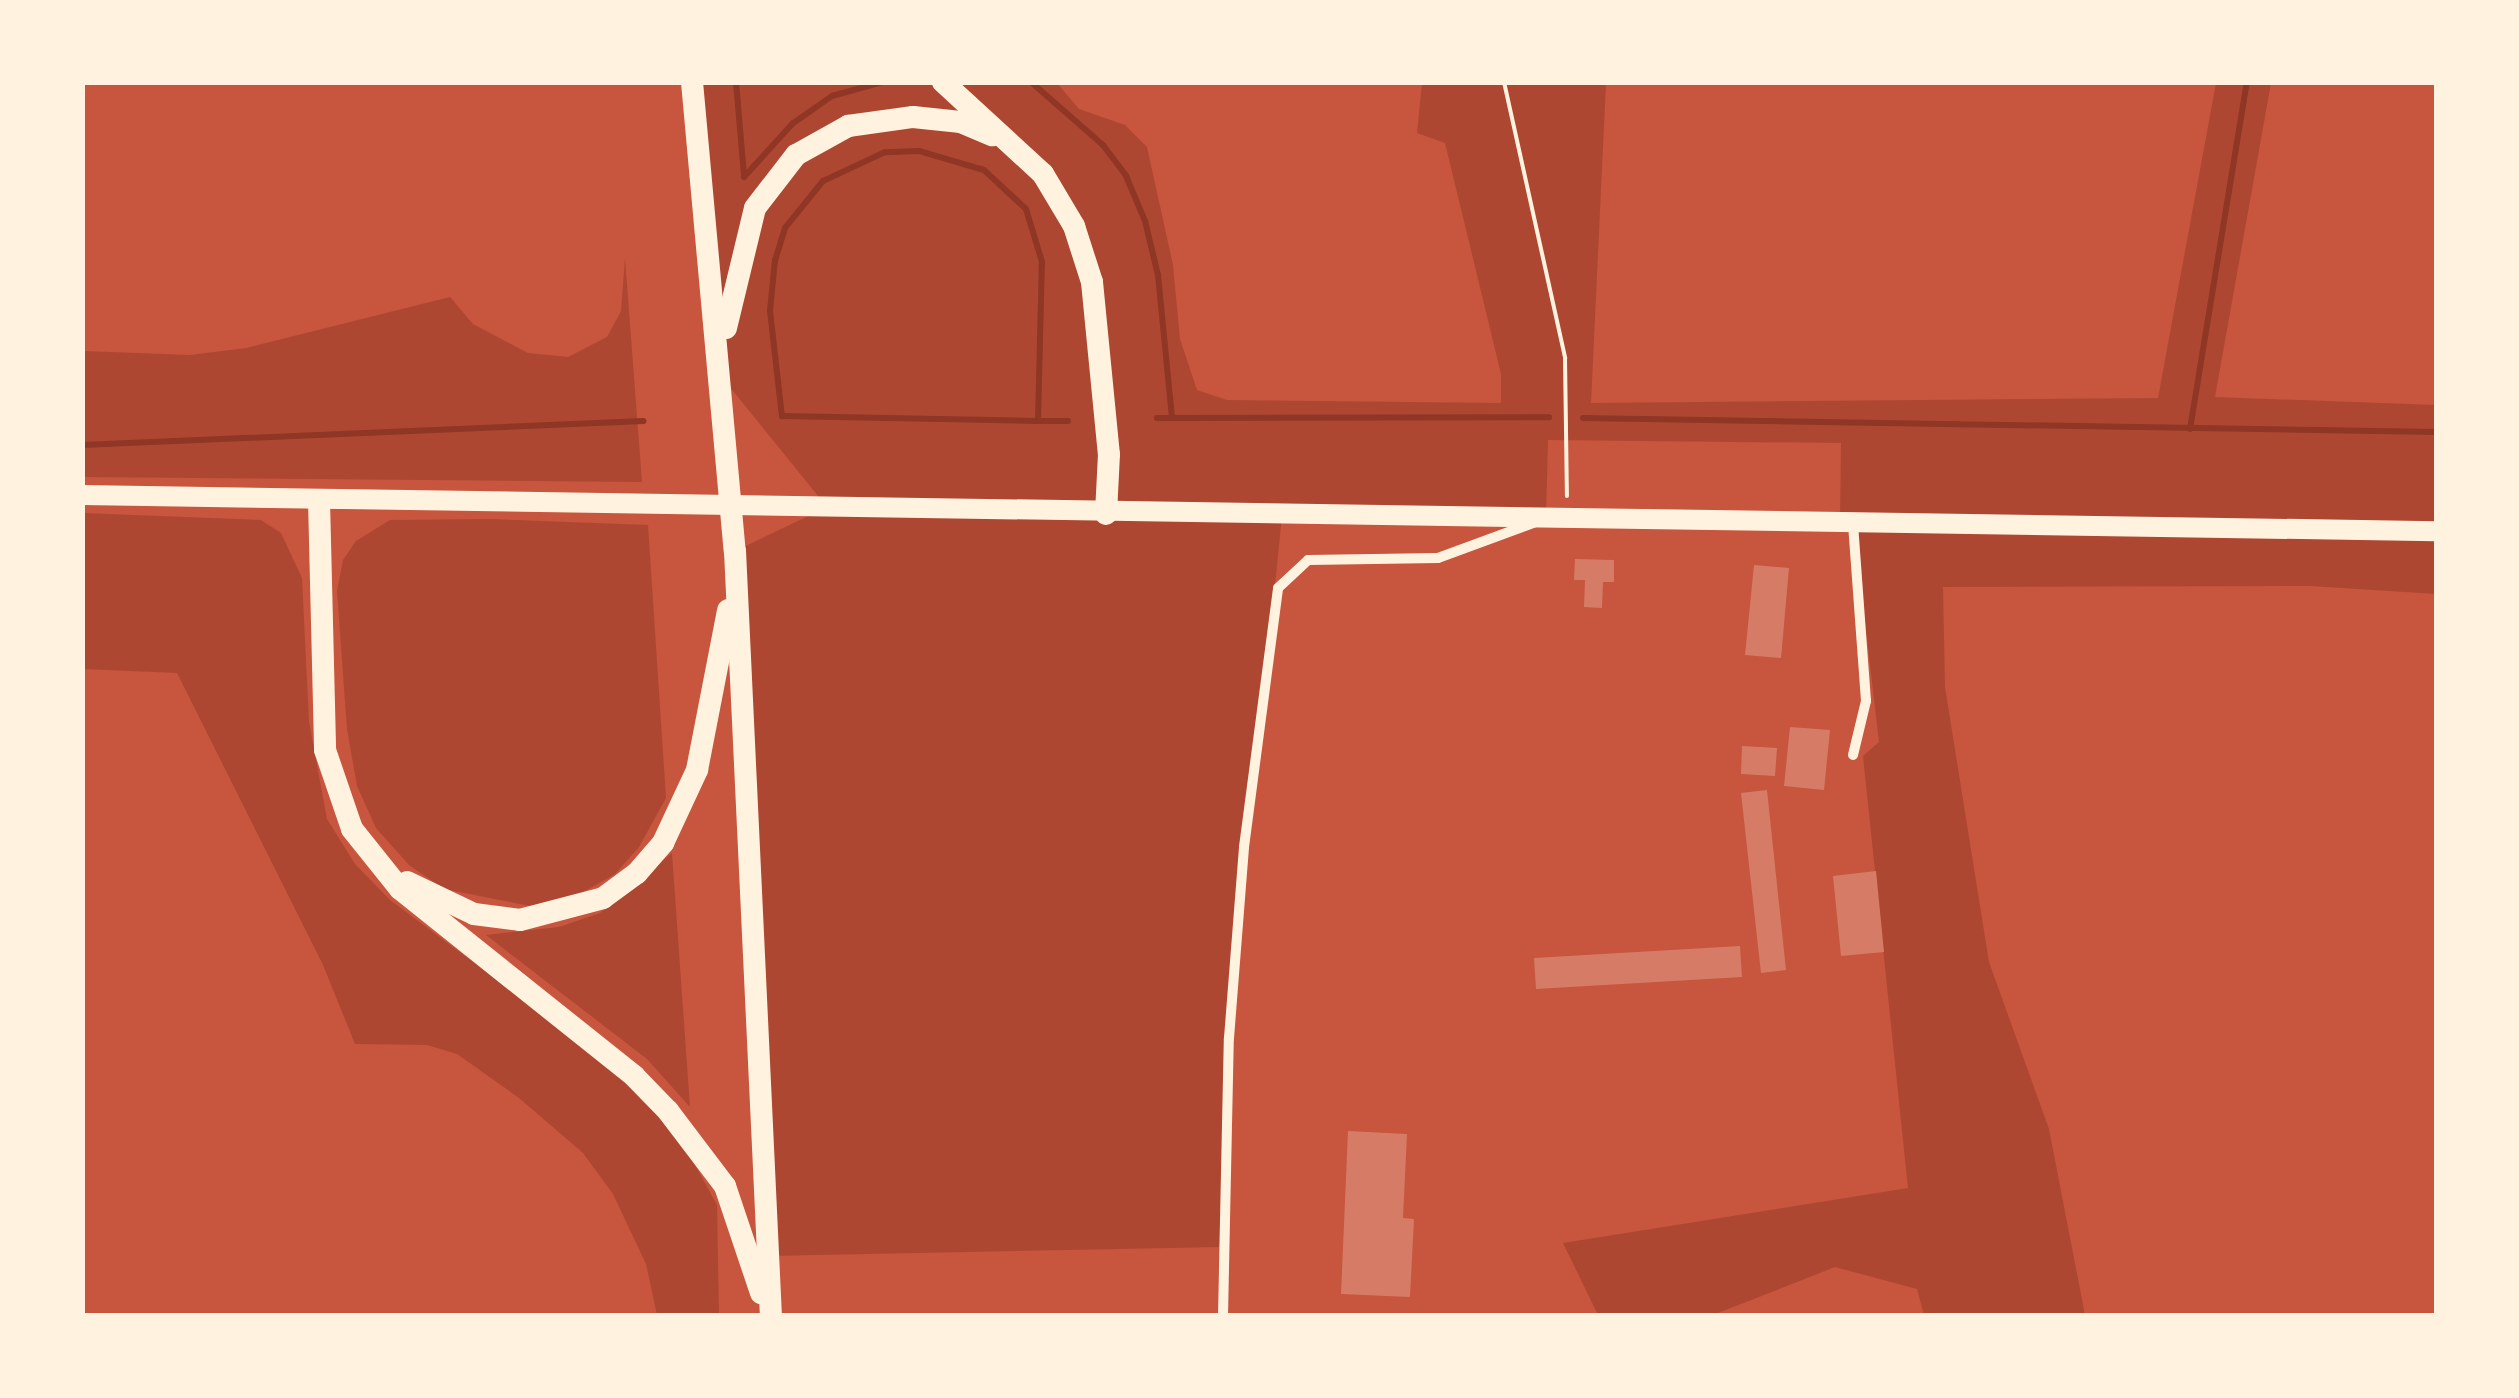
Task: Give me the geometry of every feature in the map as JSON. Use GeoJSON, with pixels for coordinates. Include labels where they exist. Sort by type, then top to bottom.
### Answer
{"type":"FeatureCollection","features":[{"type":"Feature","properties":{"kind":"main road"},"geometry":{"type":"LineString","coordinates":[[692,82],[736,551],[769,1316]]}},
{"type":"Feature","properties":{"kind":"main road"},"geometry":{"type":"LineString","coordinates":[[943,82],[1044,174],[1074,226],[1092,282],[1109,454],[1106,514]]}},
{"type":"Feature","properties":{"kind":"main road"},"geometry":{"type":"LineString","coordinates":[[720,376],[730,292],[754,208],[796,155],[848,126],[912,118],[961,122],[1014,144]]}},
{"type":"Feature","properties":{"kind":"main road"},"geometry":{"type":"LineString","coordinates":[[82,494],[1106,514],[2436,531]]}},
{"type":"Feature","properties":{"kind":"main road"},"geometry":{"type":"LineString","coordinates":[[319,500],[325,750],[334,792],[400,890],[634,1076],[668,1110],[725,1186],[742,1222],[769,1316]]}},
{"type":"Feature","properties":{"kind":"main road"},"geometry":{"type":"LineString","coordinates":[[379,864],[474,914],[520,920],[603,898],[637,873],[662,843],[697,770],[736,551]]}},
{"type":"Feature","properties":{"kind":"street"},"geometry":{"type":"LineString","coordinates":[[1223,1316],[1229,1038],[1248,809],[1278,588],[1308,560],[1464,554],[1557,517]]}},
{"type":"Feature","properties":{"kind":"street"},"geometry":{"type":"LineString","coordinates":[[1852,755],[1866,701],[1853,521]]}},
{"type":"Feature","properties":{"kind":"path"},"geometry":{"type":"LineString","coordinates":[[1504,82],[1565,358],[1557,517]]}},
{"type":"Feature","properties":{"kind":"shaded area"},"geometry":{"type":"Polygon","coordinates":[[[692,83],[1057,83],[1079,109],[1125,125],[1147,147],[1173,265],[1180,339],[1197,390],[1227,400],[1501,403],[1501,374],[1445,143],[1417,133],[1422,83],[1606,83],[1591,403],[2158,398],[2216,83],[2271,83],[2215,397],[2436,405],[2436,594],[2311,586],[1943,587],[1945,687],[1989,962],[2049,1129],[2085,1315],[1924,1315],[1917,1289],[1835,1267],[1713,1315],[1598,1315],[1563,1243],[1908,1188],[1863,756],[1879,742],[1853,521],[1840,520],[1841,443],[1548,440],[1546,517],[1282,516],[1229,1038],[1219,1247],[768,1256],[735,551],[827,507],[721,376],[692,83]]]}},
{"type":"Feature","properties":{"kind":"shaded area"},"geometry":{"type":"Polygon","coordinates":[[[625,258],[642,482],[83,477],[83,351],[190,355],[246,348],[450,297],[473,324],[528,353],[568,357],[607,337],[621,311],[625,258]]]}},
{"type":"Feature","properties":{"kind":"shaded area"},"geometry":{"type":"Polygon","coordinates":[[[83,513],[261,520],[281,533],[302,578],[309,722],[327,819],[355,864],[390,900],[623,1074],[684,1145],[717,1205],[719,1315],[657,1315],[646,1264],[613,1194],[583,1153],[519,1098],[457,1054],[427,1045],[355,1044],[323,965],[177,673],[83,669],[83,513]]]}},
{"type":"Feature","properties":{"kind":"shaded area"},"geometry":{"type":"Polygon","coordinates":[[[390,520],[648,525],[666,798],[639,847],[615,874],[578,895],[530,906],[444,889],[409,865],[376,828],[357,786],[347,729],[337,591],[343,560],[356,541],[390,520]]]}},
{"type":"Feature","properties":{"kind":"shaded area"},"geometry":{"type":"Polygon","coordinates":[[[672,853],[690,1107],[647,1059],[486,935],[559,927],[600,913],[672,853]]]}},
{"type":"Feature","properties":{"kind":"building"},"geometry":{"type":"Polygon","coordinates":[[[1575,559],[1614,560],[1614,582],[1603,582],[1602,608],[1584,607],[1585,580],[1574,580],[1575,559]]]}},
{"type":"Feature","properties":{"kind":"building"},"geometry":{"type":"Polygon","coordinates":[[[1754,565],[1789,568],[1781,658],[1745,655],[1754,565]]]}},
{"type":"Feature","properties":{"kind":"building"},"geometry":{"type":"Polygon","coordinates":[[[1790,727],[1830,730],[1824,790],[1784,786],[1790,727]]]}},
{"type":"Feature","properties":{"kind":"building"},"geometry":{"type":"Polygon","coordinates":[[[1742,746],[1777,748],[1775,776],[1741,774],[1742,746]]]}},
{"type":"Feature","properties":{"kind":"building"},"geometry":{"type":"Polygon","coordinates":[[[1767,790],[1786,970],[1761,973],[1741,793],[1767,790]]]}},
{"type":"Feature","properties":{"kind":"building"},"geometry":{"type":"Polygon","coordinates":[[[1876,871],[1884,952],[1841,956],[1833,876],[1876,871]]]}},
{"type":"Feature","properties":{"kind":"building"},"geometry":{"type":"Polygon","coordinates":[[[1740,946],[1742,977],[1536,989],[1534,958],[1740,946]]]}},
{"type":"Feature","properties":{"kind":"building"},"geometry":{"type":"Polygon","coordinates":[[[1348,1131],[1407,1134],[1403,1218],[1414,1219],[1410,1297],[1341,1294],[1348,1131]]]}},
{"type":"Feature","properties":{"kind":"waterway"},"geometry":{"type":"LineString","coordinates":[[736,82],[744,176]]}},
{"type":"Feature","properties":{"kind":"waterway"},"geometry":{"type":"LineString","coordinates":[[744,177],[792,124],[832,96],[882,82]]}},
{"type":"Feature","properties":{"kind":"waterway"},"geometry":{"type":"LineString","coordinates":[[1031,82],[1103,145],[1126,176],[1145,221],[1158,275],[1172,417]]}},
{"type":"Feature","properties":{"kind":"waterway"},"geometry":{"type":"LineString","coordinates":[[2190,429],[2247,82]]}},
{"type":"Feature","properties":{"kind":"waterway"},"geometry":{"type":"LineString","coordinates":[[1038,421],[1042,262],[1026,209],[984,170],[919,151],[885,152],[823,181],[785,228],[775,260],[770,311],[782,416],[1038,421],[1068,421]]}},
{"type":"Feature","properties":{"kind":"waterway"},"geometry":{"type":"LineString","coordinates":[[1157,418],[1549,417]]}},
{"type":"Feature","properties":{"kind":"waterway"},"geometry":{"type":"LineString","coordinates":[[1583,418],[2436,432]]}},
{"type":"Feature","properties":{"kind":"waterway"},"geometry":{"type":"LineString","coordinates":[[82,445],[643,421]]}}]}
